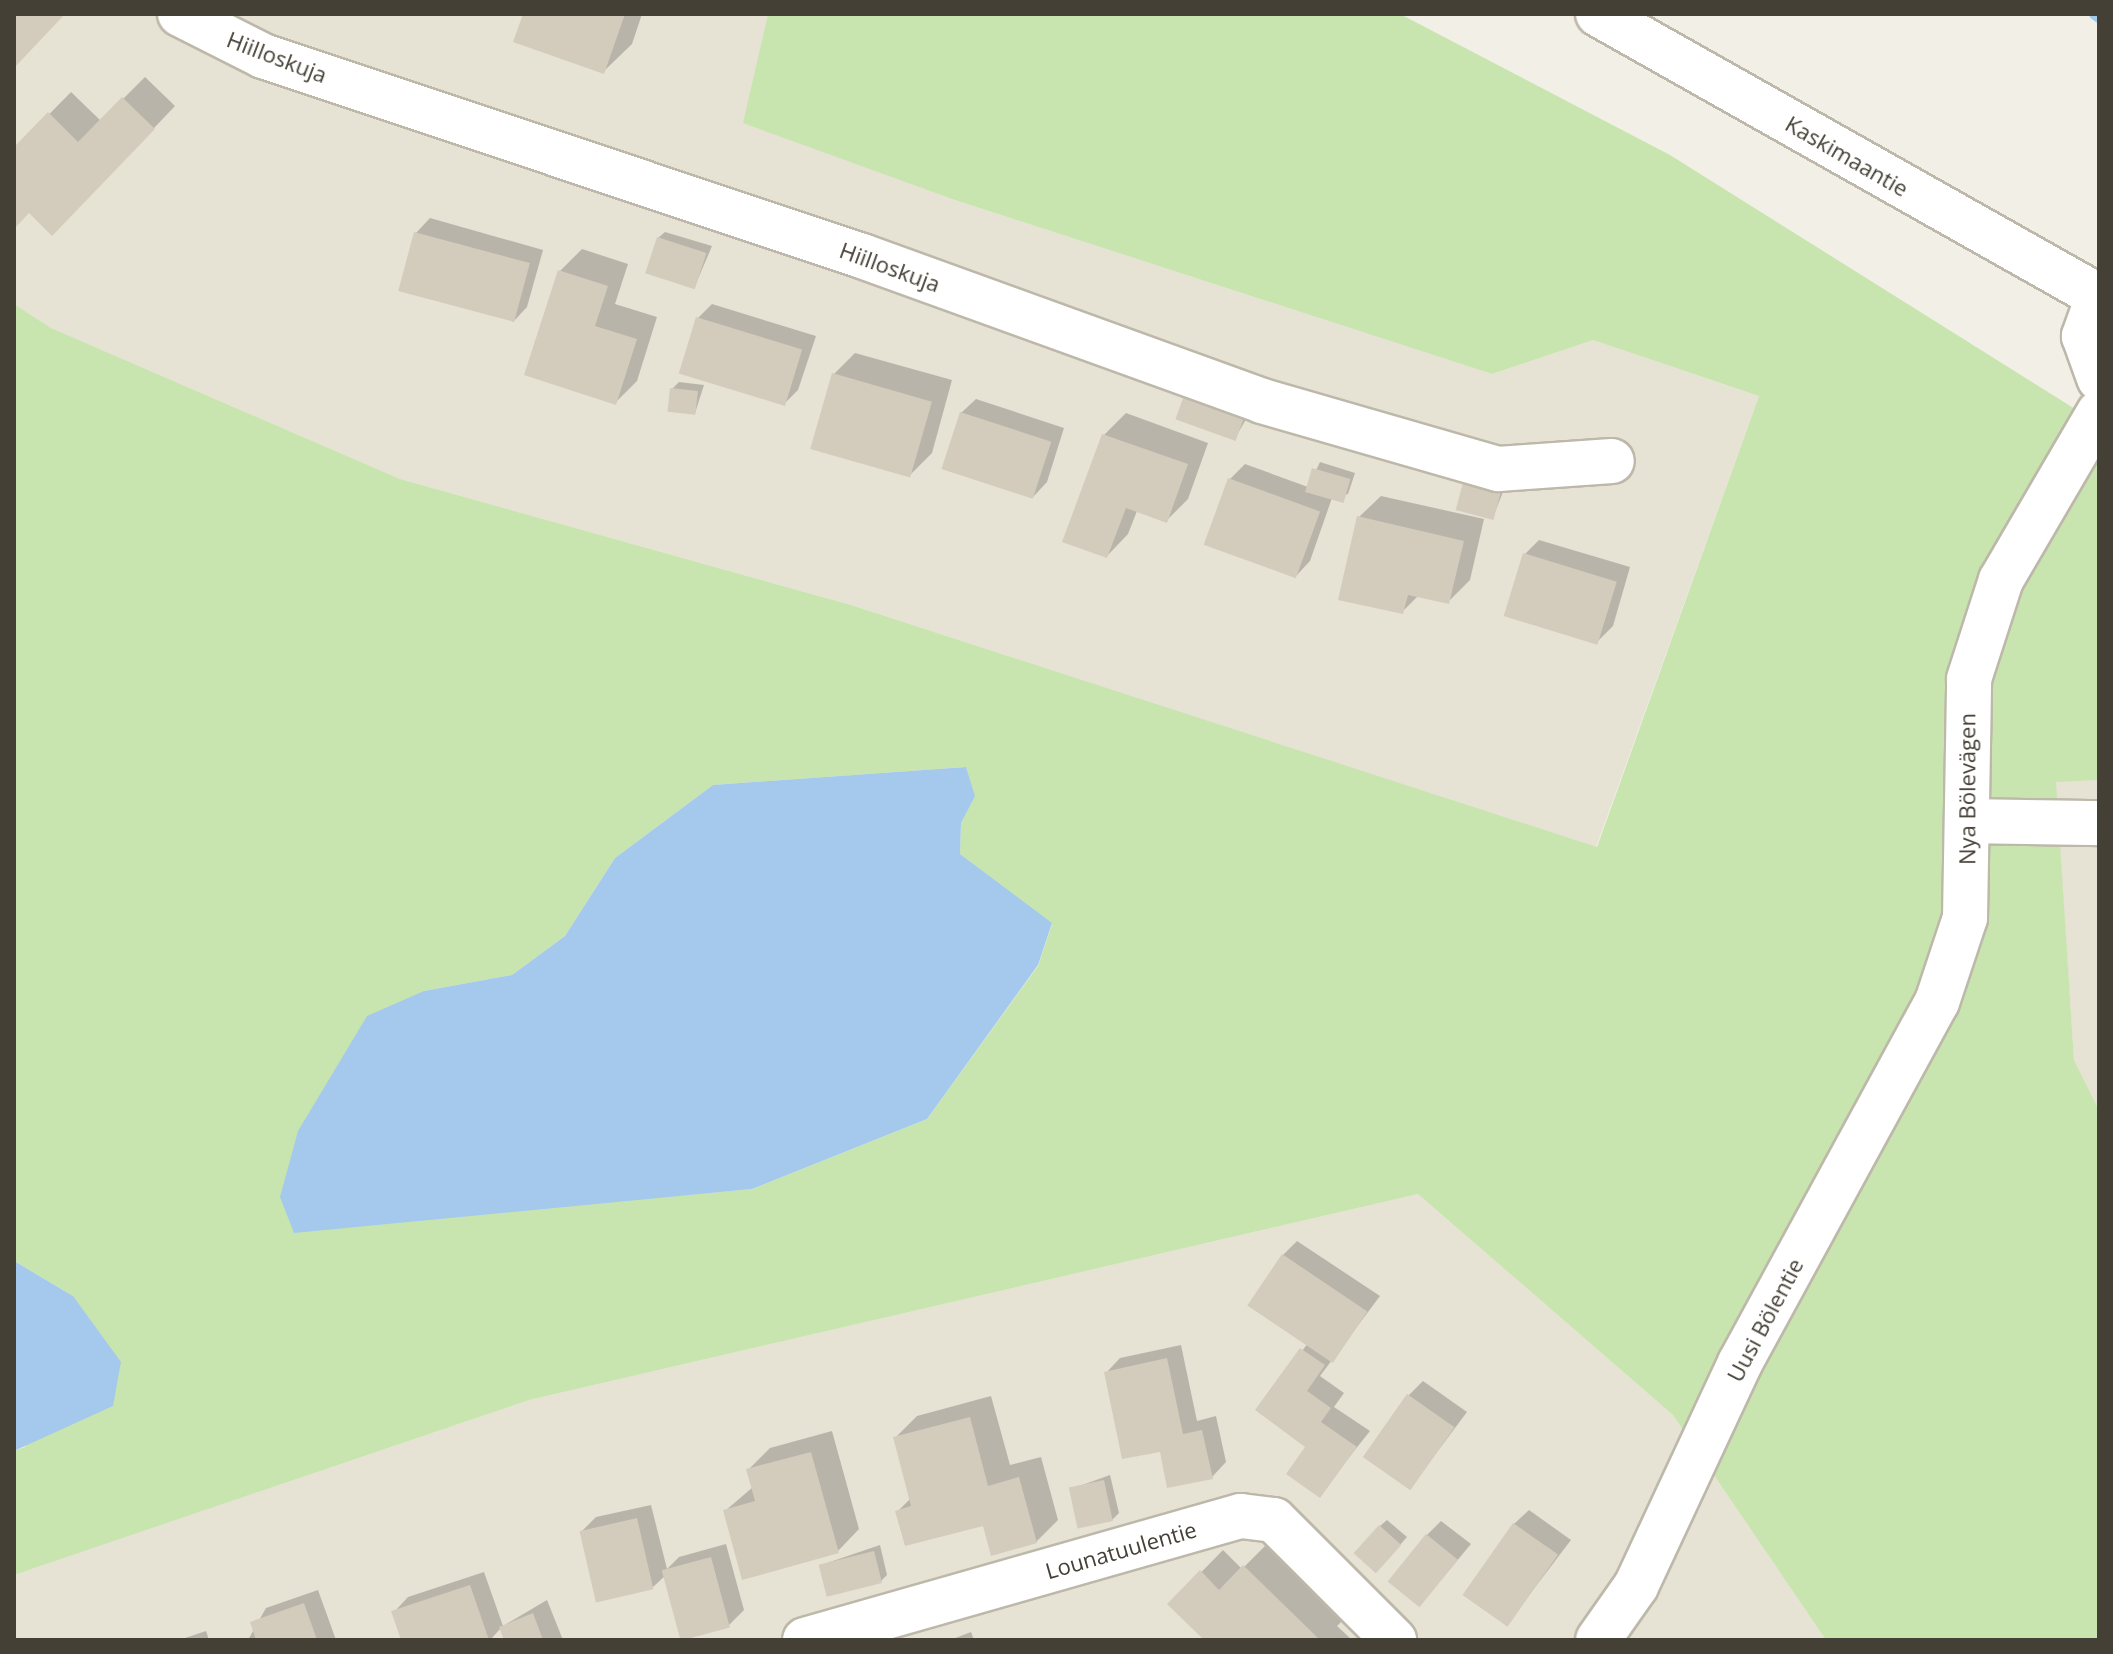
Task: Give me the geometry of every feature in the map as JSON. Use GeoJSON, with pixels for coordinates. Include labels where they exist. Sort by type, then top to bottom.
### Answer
{"type":"FeatureCollection","features":[{"type":"Feature","properties":{"kind":"street","name":"Hiilloskuja"},"geometry":{"type":"LineString","coordinates":[[180,14],[263,56],[862,256],[1262,401],[1498,469],[1612,461]]}},
{"type":"Feature","properties":{"kind":"street","name":"Kaskimaantie"},"geometry":{"type":"LineString","coordinates":[[1598,14],[2098,295]]}},
{"type":"Feature","properties":{"kind":"street"},"geometry":{"type":"LineString","coordinates":[[2098,295],[2084,336],[2099,378]]}},
{"type":"Feature","properties":{"kind":"street","name":"Nya Bölevägen"},"geometry":{"type":"LineString","coordinates":[[1937,1002],[1965,918],[1969,821],[1963,750],[1969,679],[2001,580],[2099,412]]}},
{"type":"Feature","properties":{"kind":"street"},"geometry":{"type":"LineString","coordinates":[[1969,821],[2099,823]]}},
{"type":"Feature","properties":{"kind":"street","name":"Uusi Bölentie"},"geometry":{"type":"LineString","coordinates":[[1598,1640],[1636,1586],[1740,1363],[1937,1002]]}},
{"type":"Feature","properties":{"kind":"street","name":"Lounatuulentie"},"geometry":{"type":"LineString","coordinates":[[805,1640],[1241,1516],[1274,1520],[1394,1640]]}},
{"type":"Feature","properties":{"kind":"shaded area"},"geometry":{"type":"Polygon","coordinates":[[[14,14],[768,14],[744,123],[952,199],[1492,374],[1593,340],[1759,396],[1596,847],[851,605],[400,479],[51,328],[14,304],[14,14]]]}},
{"type":"Feature","properties":{"kind":"shaded area"},"geometry":{"type":"Polygon","coordinates":[[[2099,780],[2099,1110],[2074,1060],[2055,781],[2099,780]]]}},
{"type":"Feature","properties":{"kind":"shaded area"},"geometry":{"type":"Polygon","coordinates":[[[1418,1194],[1673,1415],[1826,1640],[14,1640],[14,1575],[529,1400],[1418,1194]]]}},
{"type":"Feature","properties":{"kind":"green space"},"geometry":{"type":"Polygon","coordinates":[[[768,14],[1400,14],[1670,155],[2099,424],[2099,780],[2056,782],[2074,1060],[2099,1110],[2099,1640],[1826,1640],[1673,1415],[1418,1194],[529,1400],[14,1575],[14,1451],[25,1447],[73,1296],[14,1261],[14,304],[51,328],[400,479],[851,605],[1597,847],[1759,396],[1593,340],[1492,374],[952,199],[743,123],[768,14]],[[966,767],[713,785],[615,858],[565,936],[512,975],[424,991],[642,1199],[752,1189],[927,1119],[1038,966],[1052,924],[960,854],[961,823],[974,796],[966,767]]]}},
{"type":"Feature","properties":{"kind":"water"},"geometry":{"type":"Polygon","coordinates":[[[966,767],[975,796],[961,823],[960,854],[1052,923],[1038,965],[927,1119],[752,1189],[294,1233],[280,1197],[298,1131],[367,1016],[424,991],[512,975],[565,936],[615,858],[713,785],[966,767]]]}},
{"type":"Feature","properties":{"kind":"water"},"geometry":{"type":"Polygon","coordinates":[[[14,1261],[73,1296],[121,1362],[113,1406],[14,1451],[14,1261]]]}},
{"type":"Feature","properties":{"kind":"building"},"geometry":{"type":"Polygon","coordinates":[[[14,14],[65,14],[14,68],[14,14]]]}},
{"type":"Feature","properties":{"kind":"building"},"geometry":{"type":"Polygon","coordinates":[[[523,14],[625,14],[604,74],[513,42],[523,14]]]}},
{"type":"Feature","properties":{"kind":"building"},"geometry":{"type":"Polygon","coordinates":[[[122,97],[155,129],[52,236],[29,213],[14,229],[14,147],[48,112],[78,142],[122,97]]]}},
{"type":"Feature","properties":{"kind":"building"},"geometry":{"type":"Polygon","coordinates":[[[414,232],[530,263],[514,322],[398,291],[414,232]]]}},
{"type":"Feature","properties":{"kind":"building"},"geometry":{"type":"Polygon","coordinates":[[[657,237],[706,253],[695,289],[645,273],[657,237]]]}},
{"type":"Feature","properties":{"kind":"building"},"geometry":{"type":"Polygon","coordinates":[[[558,270],[608,286],[595,326],[637,339],[616,405],[524,375],[558,270]]]}},
{"type":"Feature","properties":{"kind":"building"},"geometry":{"type":"Polygon","coordinates":[[[696,317],[802,349],[785,406],[679,373],[696,317]]]}},
{"type":"Feature","properties":{"kind":"building"},"geometry":{"type":"Polygon","coordinates":[[[832,373],[932,402],[910,478],[810,449],[832,373]]]}},
{"type":"Feature","properties":{"kind":"building"},"geometry":{"type":"Polygon","coordinates":[[[670,388],[698,391],[695,415],[667,412],[670,388]]]}},
{"type":"Feature","properties":{"kind":"building"},"geometry":{"type":"Polygon","coordinates":[[[1186,390],[1246,412],[1236,441],[1175,419],[1186,390]]]}},
{"type":"Feature","properties":{"kind":"building"},"geometry":{"type":"Polygon","coordinates":[[[960,412],[1051,442],[1033,499],[941,469],[960,412]]]}},
{"type":"Feature","properties":{"kind":"building"},"geometry":{"type":"Polygon","coordinates":[[[1102,434],[1188,464],[1167,523],[1126,508],[1107,558],[1062,542],[1102,434]]]}},
{"type":"Feature","properties":{"kind":"building"},"geometry":{"type":"Polygon","coordinates":[[[1312,468],[1350,479],[1344,503],[1305,492],[1312,468]]]}},
{"type":"Feature","properties":{"kind":"building"},"geometry":{"type":"Polygon","coordinates":[[[1228,478],[1320,512],[1296,578],[1204,545],[1228,478]]]}},
{"type":"Feature","properties":{"kind":"building"},"geometry":{"type":"Polygon","coordinates":[[[1464,479],[1502,489],[1493,520],[1456,510],[1464,479]]]}},
{"type":"Feature","properties":{"kind":"building"},"geometry":{"type":"Polygon","coordinates":[[[1357,516],[1464,541],[1449,604],[1408,595],[1403,614],[1338,600],[1357,516]]]}},
{"type":"Feature","properties":{"kind":"building"},"geometry":{"type":"Polygon","coordinates":[[[1523,553],[1617,582],[1597,645],[1504,616],[1523,553]]]}},
{"type":"Feature","properties":{"kind":"building"},"geometry":{"type":"Polygon","coordinates":[[[1282,1254],[1367,1312],[1333,1363],[1247,1305],[1282,1254]]]}},
{"type":"Feature","properties":{"kind":"building"},"geometry":{"type":"Polygon","coordinates":[[[1300,1348],[1325,1365],[1307,1391],[1331,1408],[1321,1422],[1357,1447],[1320,1498],[1286,1474],[1305,1447],[1255,1410],[1300,1348]]]}},
{"type":"Feature","properties":{"kind":"building"},"geometry":{"type":"Polygon","coordinates":[[[1167,1358],[1183,1434],[1202,1430],[1213,1479],[1167,1488],[1160,1452],[1122,1459],[1104,1372],[1167,1358]]]}},
{"type":"Feature","properties":{"kind":"building"},"geometry":{"type":"Polygon","coordinates":[[[1407,1394],[1455,1427],[1410,1490],[1363,1457],[1407,1394]]]}},
{"type":"Feature","properties":{"kind":"building"},"geometry":{"type":"Polygon","coordinates":[[[970,1417],[988,1486],[1019,1477],[1037,1543],[991,1556],[983,1526],[905,1546],[895,1511],[911,1506],[893,1437],[970,1417]]]}},
{"type":"Feature","properties":{"kind":"building"},"geometry":{"type":"Polygon","coordinates":[[[811,1452],[839,1553],[742,1580],[723,1510],[755,1501],[746,1469],[811,1452]]]}},
{"type":"Feature","properties":{"kind":"building"},"geometry":{"type":"Polygon","coordinates":[[[1104,1480],[1113,1521],[1078,1529],[1069,1487],[1104,1480]]]}},
{"type":"Feature","properties":{"kind":"building"},"geometry":{"type":"Polygon","coordinates":[[[637,1518],[653,1589],[596,1602],[580,1531],[637,1518]]]}},
{"type":"Feature","properties":{"kind":"building"},"geometry":{"type":"Polygon","coordinates":[[[1513,1523],[1558,1555],[1508,1627],[1463,1595],[1513,1523]]]}},
{"type":"Feature","properties":{"kind":"building"},"geometry":{"type":"Polygon","coordinates":[[[1379,1525],[1401,1545],[1376,1573],[1354,1553],[1379,1525]]]}},
{"type":"Feature","properties":{"kind":"building"},"geometry":{"type":"Polygon","coordinates":[[[1426,1534],[1458,1560],[1419,1607],[1388,1581],[1426,1534]]]}},
{"type":"Feature","properties":{"kind":"building"},"geometry":{"type":"Polygon","coordinates":[[[874,1551],[882,1583],[827,1597],[819,1565],[874,1551]]]}},
{"type":"Feature","properties":{"kind":"building"},"geometry":{"type":"Polygon","coordinates":[[[711,1557],[730,1628],[680,1640],[662,1570],[711,1557]]]}},
{"type":"Feature","properties":{"kind":"building"},"geometry":{"type":"Polygon","coordinates":[[[1243,1565],[1320,1640],[1204,1640],[1167,1604],[1200,1570],[1219,1590],[1243,1565]]]}},
{"type":"Feature","properties":{"kind":"building"},"geometry":{"type":"Polygon","coordinates":[[[470,1585],[489,1640],[401,1640],[391,1611],[470,1585]]]}},
{"type":"Feature","properties":{"kind":"building"},"geometry":{"type":"Polygon","coordinates":[[[304,1603],[317,1640],[256,1640],[250,1622],[304,1603]]]}},
{"type":"Feature","properties":{"kind":"building"},"geometry":{"type":"Polygon","coordinates":[[[533,1613],[543,1640],[504,1640],[499,1627],[533,1613]]]}},
{"type":"Feature","properties":{"kind":"waterway"},"geometry":{"type":"LineString","coordinates":[[2095,14],[2099,17]]}}]}
